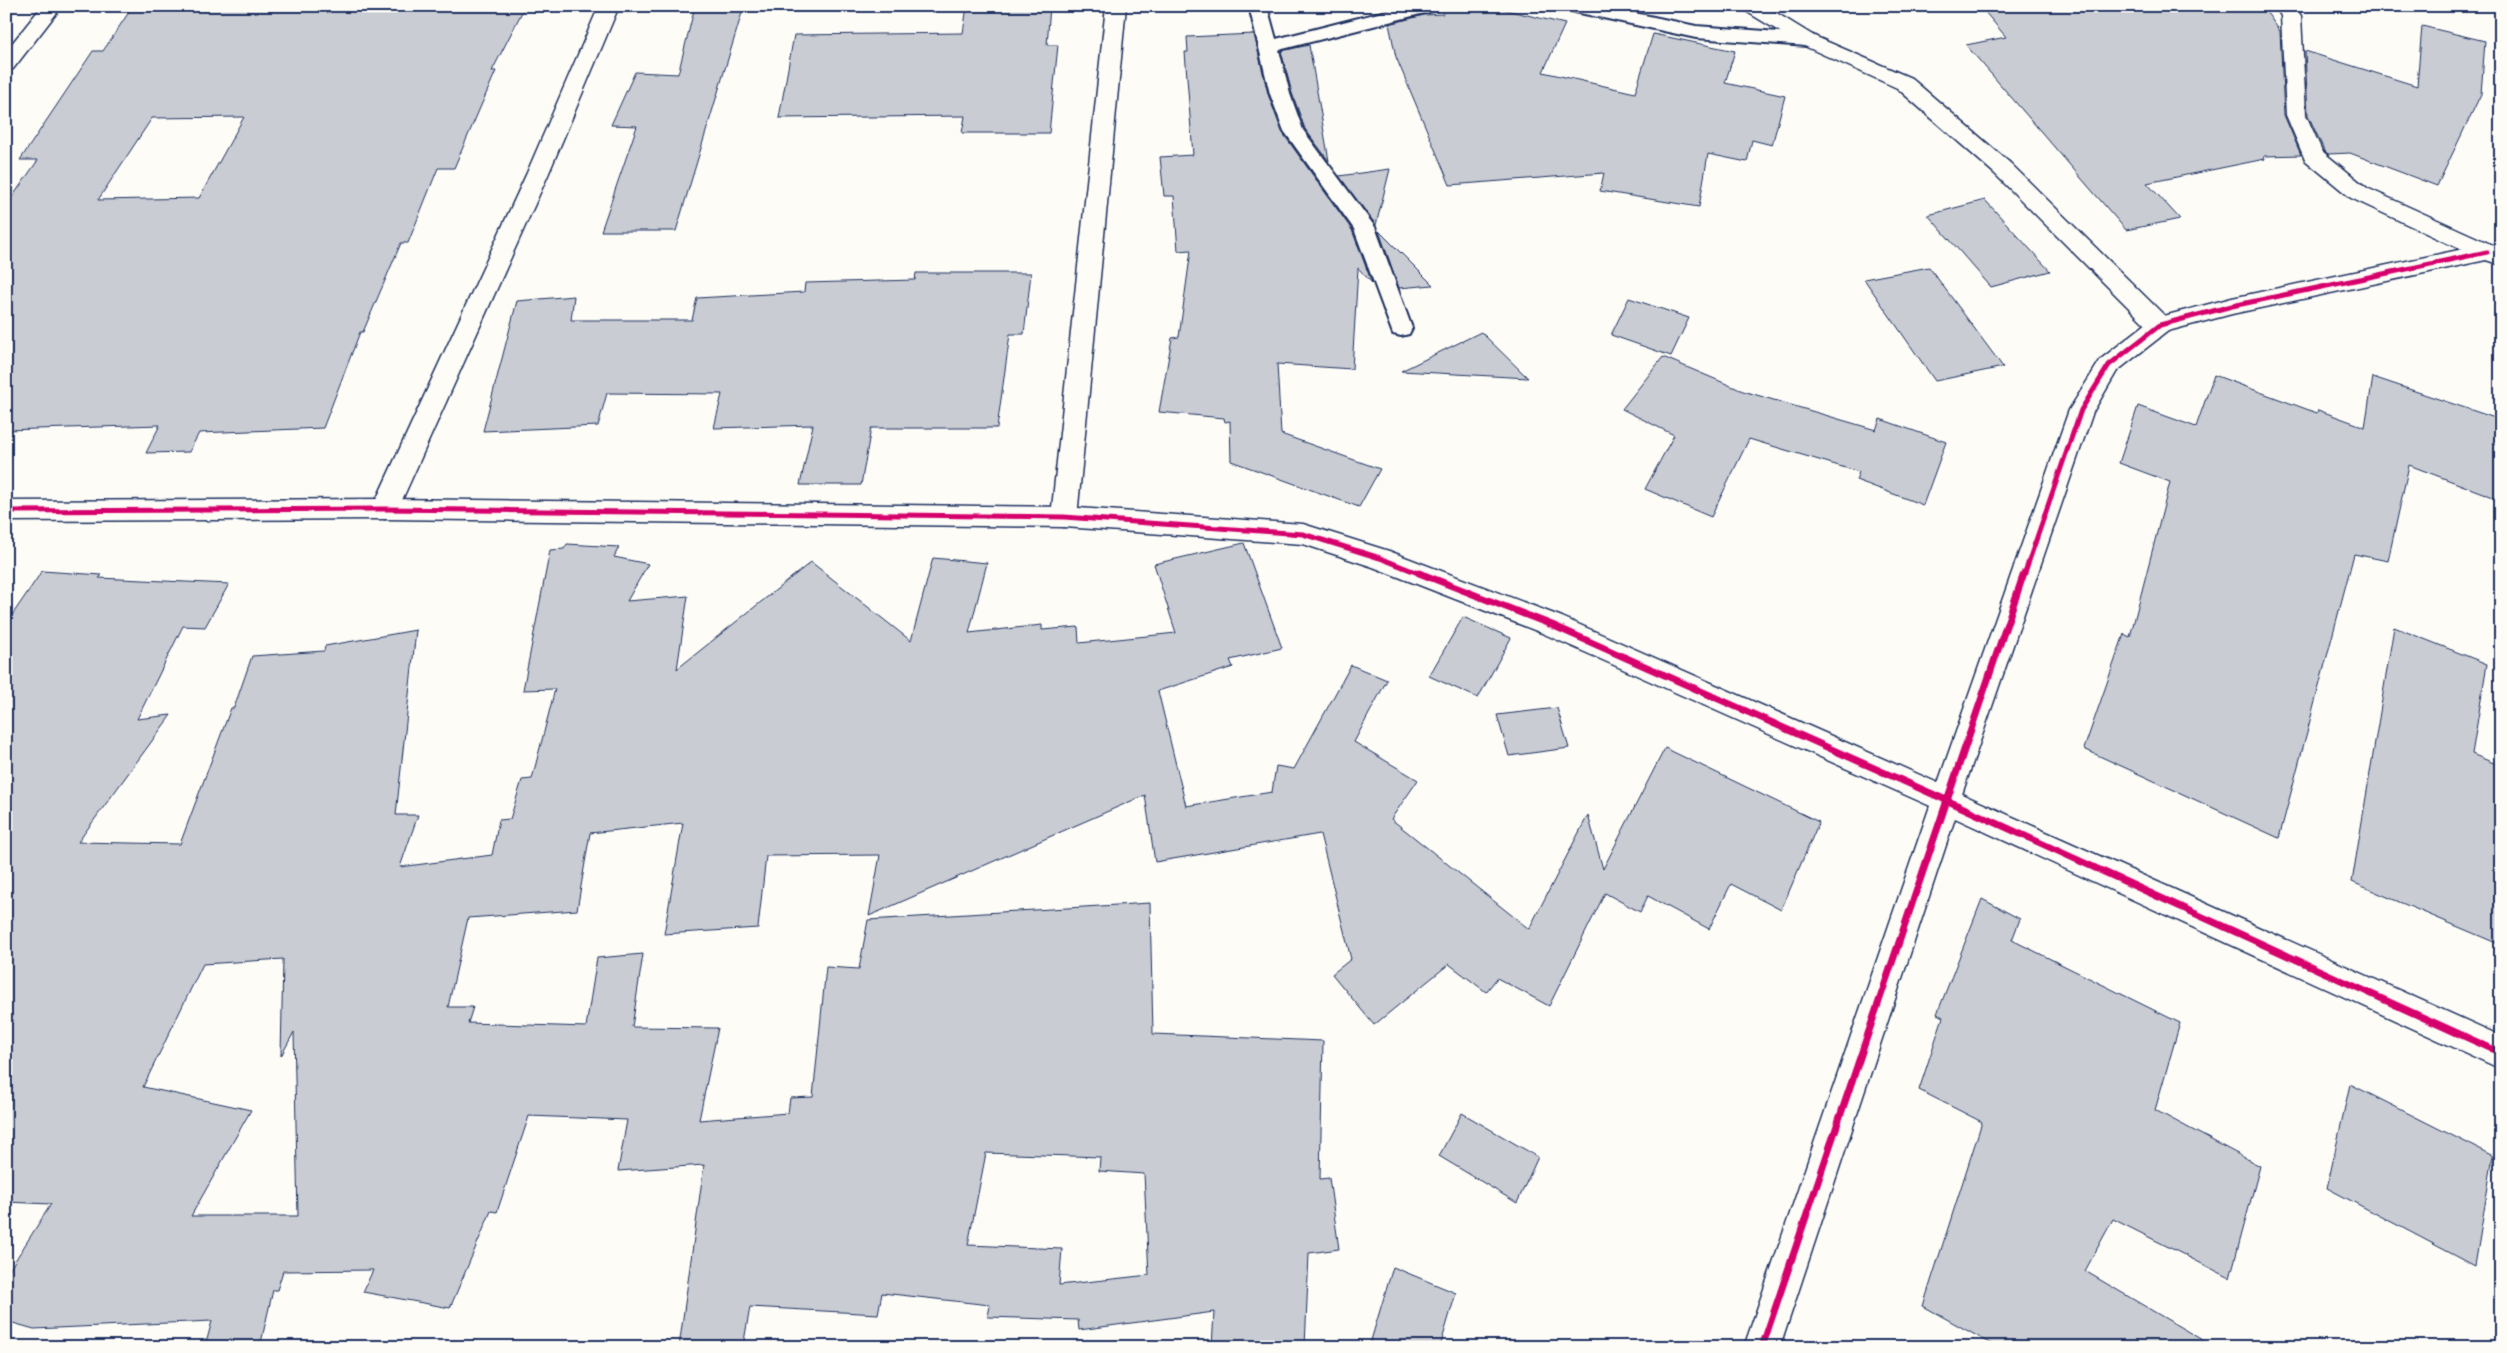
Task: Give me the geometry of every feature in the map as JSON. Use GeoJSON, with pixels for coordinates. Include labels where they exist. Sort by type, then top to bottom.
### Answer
{"type":"FeatureCollection","features":[{"type":"Feature","properties":{"kind":"street"},"geometry":{"type":"LineString","coordinates":[[6,65],[52,6]]}},
{"type":"Feature","properties":{"kind":"street"},"geometry":{"type":"LineString","coordinates":[[385,509],[537,175],[609,6]]}},
{"type":"Feature","properties":{"kind":"street"},"geometry":{"type":"LineString","coordinates":[[1064,517],[1116,6]]}},
{"type":"Feature","properties":{"kind":"street"},"geometry":{"type":"LineString","coordinates":[[1751,6],[1807,40],[1904,84],[2002,168],[2160,325]]}},
{"type":"Feature","properties":{"kind":"street"},"geometry":{"type":"LineString","coordinates":[[2284,6],[2291,16],[2296,115],[2313,155],[2359,193],[2494,254]]}},
{"type":"Feature","properties":{"kind":"street"},"geometry":{"type":"LineString","coordinates":[[1762,1347],[1946,800],[2081,410],[2108,365],[2160,325],[2294,292],[2494,254]]}},
{"type":"Feature","properties":{"kind":"street"},"geometry":{"type":"LineString","coordinates":[[6,511],[385,509],[1064,517],[1303,534],[1380,558],[1552,625],[1946,800],[2501,1053]]}},
{"type":"Feature","properties":{"kind":"lane"},"geometry":{"type":"LineString","coordinates":[[1258,6],[1280,94],[1294,130],[1364,227],[1401,328]]}},
{"type":"Feature","properties":{"kind":"lane"},"geometry":{"type":"LineString","coordinates":[[1269,47],[1429,6]]}},
{"type":"Feature","properties":{"kind":"lane"},"geometry":{"type":"LineString","coordinates":[[1575,6],[1696,32],[1807,40]]}},
{"type":"Feature","properties":{"kind":"building"},"geometry":{"type":"Polygon","coordinates":[[[133,6],[525,6],[492,71],[496,71],[454,168],[438,168],[408,243],[401,243],[363,332],[360,332],[323,428],[199,433],[189,452],[146,453],[160,425],[6,430],[6,206],[38,160],[20,160],[93,51],[103,51],[133,6]],[[244,117],[152,118],[98,200],[199,198],[244,117]]]}},
{"type":"Feature","properties":{"kind":"building"},"geometry":{"type":"Polygon","coordinates":[[[695,6],[744,6],[676,231],[601,231],[637,126],[611,125],[635,72],[678,74],[695,6]]]}},
{"type":"Feature","properties":{"kind":"building"},"geometry":{"type":"Polygon","coordinates":[[[967,6],[1050,6],[1047,45],[1058,45],[1049,133],[962,133],[965,116],[779,118],[794,35],[963,33],[967,6]]]}},
{"type":"Feature","properties":{"kind":"building"},"geometry":{"type":"Polygon","coordinates":[[[1489,6],[1565,24],[1543,72],[1635,93],[1653,34],[1735,51],[1725,83],[1785,96],[1772,145],[1752,140],[1747,162],[1708,154],[1699,207],[1600,191],[1604,173],[1450,185],[1396,57],[1389,24],[1424,15],[1443,14],[1442,10],[1489,6]]]}},
{"type":"Feature","properties":{"kind":"building"},"geometry":{"type":"Polygon","coordinates":[[[1980,6],[2262,6],[2280,31],[2284,115],[2301,155],[2264,156],[2265,159],[2147,183],[2180,219],[2126,230],[1966,45],[2006,37],[1980,6]]]}},
{"type":"Feature","properties":{"kind":"building"},"geometry":{"type":"Polygon","coordinates":[[[2422,26],[2485,41],[2481,94],[2437,186],[2350,153],[2328,154],[2324,150],[2308,115],[2305,51],[2417,86],[2422,26]]]}},
{"type":"Feature","properties":{"kind":"building"},"geometry":{"type":"Polygon","coordinates":[[[1254,34],[1268,94],[1282,132],[1352,230],[1372,283],[1358,268],[1352,369],[1277,364],[1281,434],[1380,469],[1359,507],[1231,461],[1230,421],[1225,422],[1224,418],[1159,412],[1172,338],[1179,337],[1191,250],[1178,251],[1174,196],[1164,196],[1160,157],[1193,155],[1185,52],[1188,52],[1187,37],[1254,34]]]}},
{"type":"Feature","properties":{"kind":"building"},"geometry":{"type":"Polygon","coordinates":[[[1309,45],[1329,161],[1305,129],[1292,93],[1281,51],[1309,45]]]}},
{"type":"Feature","properties":{"kind":"building"},"geometry":{"type":"Polygon","coordinates":[[[1390,169],[1376,225],[1339,176],[1390,169]]]}},
{"type":"Feature","properties":{"kind":"building"},"geometry":{"type":"Polygon","coordinates":[[[1985,200],[2050,271],[1991,287],[1928,215],[1985,200]]]}},
{"type":"Feature","properties":{"kind":"building"},"geometry":{"type":"Polygon","coordinates":[[[1379,231],[1433,285],[1399,288],[1379,231]]]}},
{"type":"Feature","properties":{"kind":"building"},"geometry":{"type":"Polygon","coordinates":[[[1929,267],[2003,367],[1935,381],[1864,279],[1929,267]]]}},
{"type":"Feature","properties":{"kind":"building"},"geometry":{"type":"Polygon","coordinates":[[[916,273],[1031,273],[1024,334],[1010,334],[997,428],[871,428],[861,485],[800,485],[813,425],[714,428],[722,394],[607,393],[598,426],[483,431],[517,301],[574,296],[571,320],[692,320],[697,298],[804,292],[805,283],[915,280],[916,273]]]}},
{"type":"Feature","properties":{"kind":"building"},"geometry":{"type":"Polygon","coordinates":[[[1629,298],[1689,318],[1671,356],[1611,335],[1629,298]]]}},
{"type":"Feature","properties":{"kind":"building"},"geometry":{"type":"Polygon","coordinates":[[[1481,332],[1528,378],[1401,371],[1481,332]]]}},
{"type":"Feature","properties":{"kind":"building"},"geometry":{"type":"Polygon","coordinates":[[[1663,357],[1743,391],[1876,430],[1880,419],[1946,442],[1923,505],[1856,480],[1859,472],[1749,439],[1711,517],[1645,489],[1674,435],[1622,409],[1663,357]]]}},
{"type":"Feature","properties":{"kind":"building"},"geometry":{"type":"Polygon","coordinates":[[[2214,375],[2317,413],[2318,410],[2365,427],[2373,377],[2501,420],[2501,500],[2409,465],[2388,561],[2354,554],[2279,838],[2084,749],[2124,634],[2130,637],[2170,482],[2119,463],[2138,406],[2196,427],[2214,375]]]}},
{"type":"Feature","properties":{"kind":"building"},"geometry":{"type":"Polygon","coordinates":[[[1244,543],[1282,648],[1230,660],[1233,667],[1158,691],[1186,806],[1272,792],[1276,766],[1294,769],[1351,665],[1387,680],[1354,742],[1418,780],[1391,819],[1529,929],[1588,815],[1603,869],[1665,748],[1819,822],[1781,910],[1731,884],[1709,929],[1648,896],[1640,912],[1605,893],[1549,1006],[1497,978],[1486,992],[1449,964],[1374,1025],[1332,974],[1351,959],[1320,834],[1155,862],[1145,795],[869,916],[880,855],[766,856],[758,928],[664,934],[683,823],[590,833],[577,910],[468,918],[448,1007],[473,1007],[468,1023],[586,1027],[597,958],[643,954],[632,1027],[718,1028],[699,1120],[788,1113],[790,1098],[813,1097],[826,967],[859,969],[868,920],[1150,903],[1153,1034],[1323,1041],[1320,1179],[1329,1178],[1339,1249],[1309,1253],[1305,1347],[1212,1347],[1214,1312],[1079,1330],[1078,1320],[988,1317],[990,1305],[882,1293],[878,1314],[750,1307],[743,1347],[679,1347],[704,1165],[618,1171],[627,1120],[529,1116],[497,1212],[491,1211],[450,1308],[363,1292],[373,1270],[283,1271],[277,1290],[273,1290],[260,1347],[205,1347],[212,1321],[34,1329],[6,1321],[6,1275],[51,1204],[6,1202],[6,624],[42,571],[102,575],[99,578],[229,584],[205,627],[183,626],[137,719],[171,715],[78,842],[180,844],[231,708],[234,708],[252,656],[324,651],[325,646],[416,630],[396,815],[418,815],[400,867],[492,855],[499,820],[510,819],[522,780],[532,779],[555,689],[523,690],[550,550],[564,549],[567,544],[619,547],[614,557],[648,564],[627,601],[688,596],[677,669],[811,562],[911,641],[933,558],[987,563],[969,633],[1042,625],[1042,630],[1078,627],[1079,643],[1176,633],[1154,564],[1244,543]],[[283,959],[203,964],[143,1087],[251,1110],[191,1216],[298,1216],[294,1032],[281,1056],[283,959]],[[986,1153],[968,1245],[1062,1249],[1059,1285],[1149,1275],[1144,1174],[1099,1171],[1100,1157],[986,1153]]]}},
{"type":"Feature","properties":{"kind":"building"},"geometry":{"type":"Polygon","coordinates":[[[1463,617],[1511,638],[1478,698],[1429,676],[1463,617]]]}},
{"type":"Feature","properties":{"kind":"building"},"geometry":{"type":"Polygon","coordinates":[[[2394,627],[2487,664],[2472,754],[2501,766],[2501,945],[2352,882],[2394,627]]]}},
{"type":"Feature","properties":{"kind":"building"},"geometry":{"type":"Polygon","coordinates":[[[1557,708],[1569,748],[1509,756],[1497,715],[1557,708]]]}},
{"type":"Feature","properties":{"kind":"building"},"geometry":{"type":"Polygon","coordinates":[[[1982,899],[2020,919],[2012,940],[2180,1023],[2155,1110],[2260,1166],[2230,1278],[2113,1219],[2085,1271],[2214,1347],[1997,1347],[1923,1306],[1982,1122],[1919,1090],[1943,1017],[1937,1014],[1982,899]]]}},
{"type":"Feature","properties":{"kind":"building"},"geometry":{"type":"Polygon","coordinates":[[[2350,1084],[2493,1156],[2475,1266],[2327,1188],[2350,1084]]]}},
{"type":"Feature","properties":{"kind":"building"},"geometry":{"type":"Polygon","coordinates":[[[1462,1113],[1538,1157],[1517,1203],[1439,1156],[1462,1113]]]}},
{"type":"Feature","properties":{"kind":"building"},"geometry":{"type":"Polygon","coordinates":[[[1393,1267],[1456,1293],[1440,1347],[1369,1347],[1393,1267]]]}},
{"type":"Feature","properties":{"kind":"cycle path"},"geometry":{"type":"LineString","coordinates":[[1762,1347],[1946,800],[2081,410],[2109,365],[2160,325],[2232,306],[2487,252]]}},
{"type":"Feature","properties":{"kind":"cycle path"},"geometry":{"type":"LineString","coordinates":[[6,511],[385,509],[1064,517],[1303,534],[1380,558],[1552,625],[1946,800],[2501,1053]]}}]}
